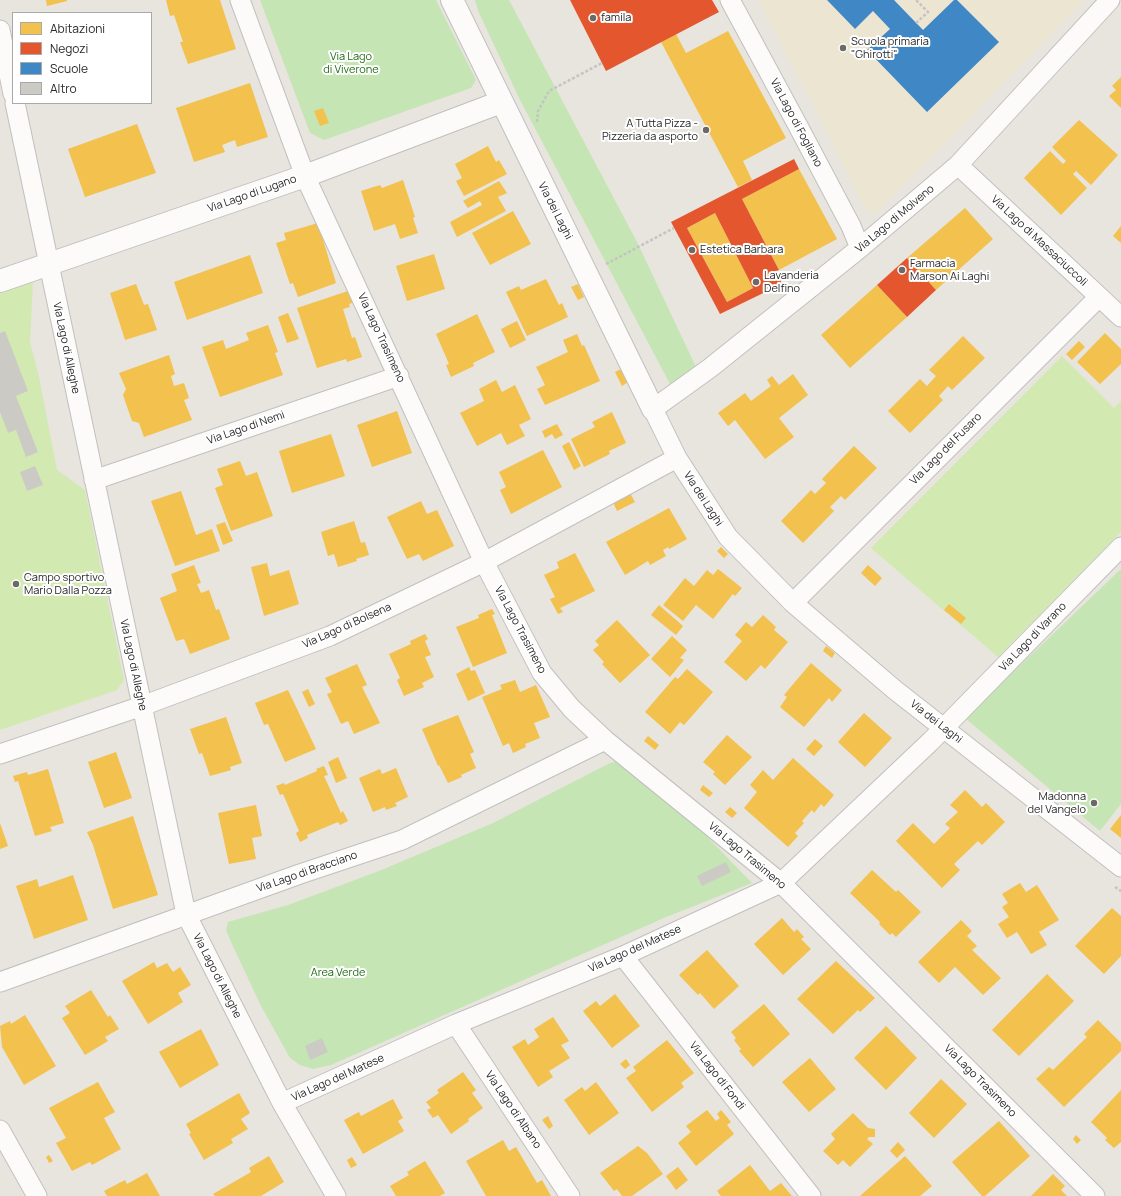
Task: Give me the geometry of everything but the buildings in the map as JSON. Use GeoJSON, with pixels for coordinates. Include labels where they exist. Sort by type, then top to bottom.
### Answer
{"type":"FeatureCollection","features":[{"type":"Feature","properties":{"kind":"street","name":"Via Lago Trasimeno"},"geometry":{"type":"LineString","coordinates":[[240,0],[305,176],[484,562],[542,673],[572,710],[604,740],[781,883],[1095,1196]]}},
{"type":"Feature","properties":{"kind":"street","name":"Via dei Laghi"},"geometry":{"type":"LineString","coordinates":[[452,0],[677,458],[728,537],[793,603],[895,690],[1121,867]]}},
{"type":"Feature","properties":{"kind":"street","name":"Via Lago di Fogliano"},"geometry":{"type":"LineString","coordinates":[[730,0],[797,124],[860,248]]}},
{"type":"Feature","properties":{"kind":"street","name":"Via Lago di Molveno"},"geometry":{"type":"LineString","coordinates":[[653,409],[710,368],[860,248],[958,165],[1110,0]]}},
{"type":"Feature","properties":{"kind":"street"},"geometry":{"type":"LineString","coordinates":[[0,30],[12,89]]}},
{"type":"Feature","properties":{"kind":"street","name":"Via Lago di Lugano"},"geometry":{"type":"LineString","coordinates":[[0,281],[305,176],[501,102]]}},
{"type":"Feature","properties":{"kind":"street","name":"Via Lago di Alleghe"},"geometry":{"type":"LineString","coordinates":[[15,104],[186,914],[282,1103],[336,1196]]}},
{"type":"Feature","properties":{"kind":"street","name":"Via Lago di Massaciuccoli"},"geometry":{"type":"LineString","coordinates":[[958,165],[1121,317]]}},
{"type":"Feature","properties":{"kind":"street","name":"Via Lago del Fusaro"},"geometry":{"type":"LineString","coordinates":[[793,603],[1099,297]]}},
{"type":"Feature","properties":{"kind":"street","name":"Via Lago di Nemi"},"geometry":{"type":"LineString","coordinates":[[94,480],[398,376]]}},
{"type":"Feature","properties":{"kind":"street","name":"Via Lago di Bolsena"},"geometry":{"type":"LineString","coordinates":[[0,754],[142,706],[330,636],[484,562],[677,458]]}},
{"type":"Feature","properties":{"kind":"street","name":"Via Lago di Varano"},"geometry":{"type":"LineString","coordinates":[[945,728],[1121,547]]}},
{"type":"Feature","properties":{"kind":"street","name":"Via Lago del Matese"},"geometry":{"type":"LineString","coordinates":[[282,1103],[456,1024],[623,956],[781,883],[945,728]]}},
{"type":"Feature","properties":{"kind":"street","name":"Via Lago di Bracciano"},"geometry":{"type":"LineString","coordinates":[[0,982],[186,914],[402,840],[604,740]]}},
{"type":"Feature","properties":{"kind":"street","name":"Via Lago di Fondi"},"geometry":{"type":"LineString","coordinates":[[623,956],[811,1196]]}},
{"type":"Feature","properties":{"kind":"street","name":"Via Lago di Albano"},"geometry":{"type":"LineString","coordinates":[[456,1024],[570,1196]]}},
{"type":"Feature","properties":{"kind":"street"},"geometry":{"type":"LineString","coordinates":[[1,1136],[37,1196]]}},
{"type":"Feature","properties":{"kind":"path"},"geometry":{"type":"LineString","coordinates":[[916,0],[928,12],[916,23]]}},
{"type":"Feature","properties":{"kind":"path"},"geometry":{"type":"LineString","coordinates":[[520,141],[537,125],[538,111],[550,92],[602,64]]}},
{"type":"Feature","properties":{"kind":"path"},"geometry":{"type":"LineString","coordinates":[[586,274],[674,228]]}},
{"type":"Feature","properties":{"kind":"shaded area"},"geometry":{"type":"Polygon","coordinates":[[[758,0],[1085,0],[876,213],[867,212],[812,102],[758,0]]]}},
{"type":"Feature","properties":{"kind":"green space","name":"Via Lago di Viverone"},"geometry":{"type":"Polygon","coordinates":[[[260,0],[436,0],[476,80],[471,88],[324,140],[310,133],[260,0]]]}},
{"type":"Feature","properties":{"kind":"green space"},"geometry":{"type":"Polygon","coordinates":[[[475,0],[509,0],[637,242],[696,367],[670,384],[519,98],[479,13],[475,0]]]}},
{"type":"Feature","properties":{"kind":"green space"},"geometry":{"type":"Polygon","coordinates":[[[33,282],[30,342],[39,377],[57,470],[85,490],[124,680],[117,690],[0,730],[0,293],[33,282]]]}},
{"type":"Feature","properties":{"kind":"green space"},"geometry":{"type":"Polygon","coordinates":[[[1062,356],[1114,408],[1121,401],[1121,532],[998,657],[871,548],[1062,356]]]}},
{"type":"Feature","properties":{"kind":"green space"},"geometry":{"type":"Polygon","coordinates":[[[1121,569],[1121,804],[1100,831],[965,718],[1121,569]]]}},
{"type":"Feature","properties":{"kind":"green space","name":"Area Verde"},"geometry":{"type":"Polygon","coordinates":[[[620,760],[661,789],[752,883],[664,918],[331,1065],[313,1069],[300,1065],[290,1058],[261,1006],[231,942],[226,930],[228,922],[288,905],[379,871],[493,823],[608,764],[620,760]]]}},
{"type":"Feature","properties":{"kind":"place","name":"famila"},"geometry":{"type":"Point","coordinates":[593,18]}},
{"type":"Feature","properties":{"kind":"place","name":"Scuola primaria \"Ghirotti\""},"geometry":{"type":"Point","coordinates":[843,48]}},
{"type":"Feature","properties":{"kind":"place","name":"A Tutta Pizza - Pizzeria da asporto"},"geometry":{"type":"Point","coordinates":[706,130]}},
{"type":"Feature","properties":{"kind":"place","name":"Estetica Barbara"},"geometry":{"type":"Point","coordinates":[692,250]}},
{"type":"Feature","properties":{"kind":"place","name":"Farmacia Marson Ai Laghi"},"geometry":{"type":"Point","coordinates":[902,270]}},
{"type":"Feature","properties":{"kind":"place","name":"Lavanderia Delfino"},"geometry":{"type":"Point","coordinates":[756,282]}},
{"type":"Feature","properties":{"kind":"place","name":"Campo sportivo Mario Dalla Pozza"},"geometry":{"type":"Point","coordinates":[16,584]}},
{"type":"Feature","properties":{"kind":"place","name":"Madonna del Vangelo"},"geometry":{"type":"Point","coordinates":[1094,803]}}]}
